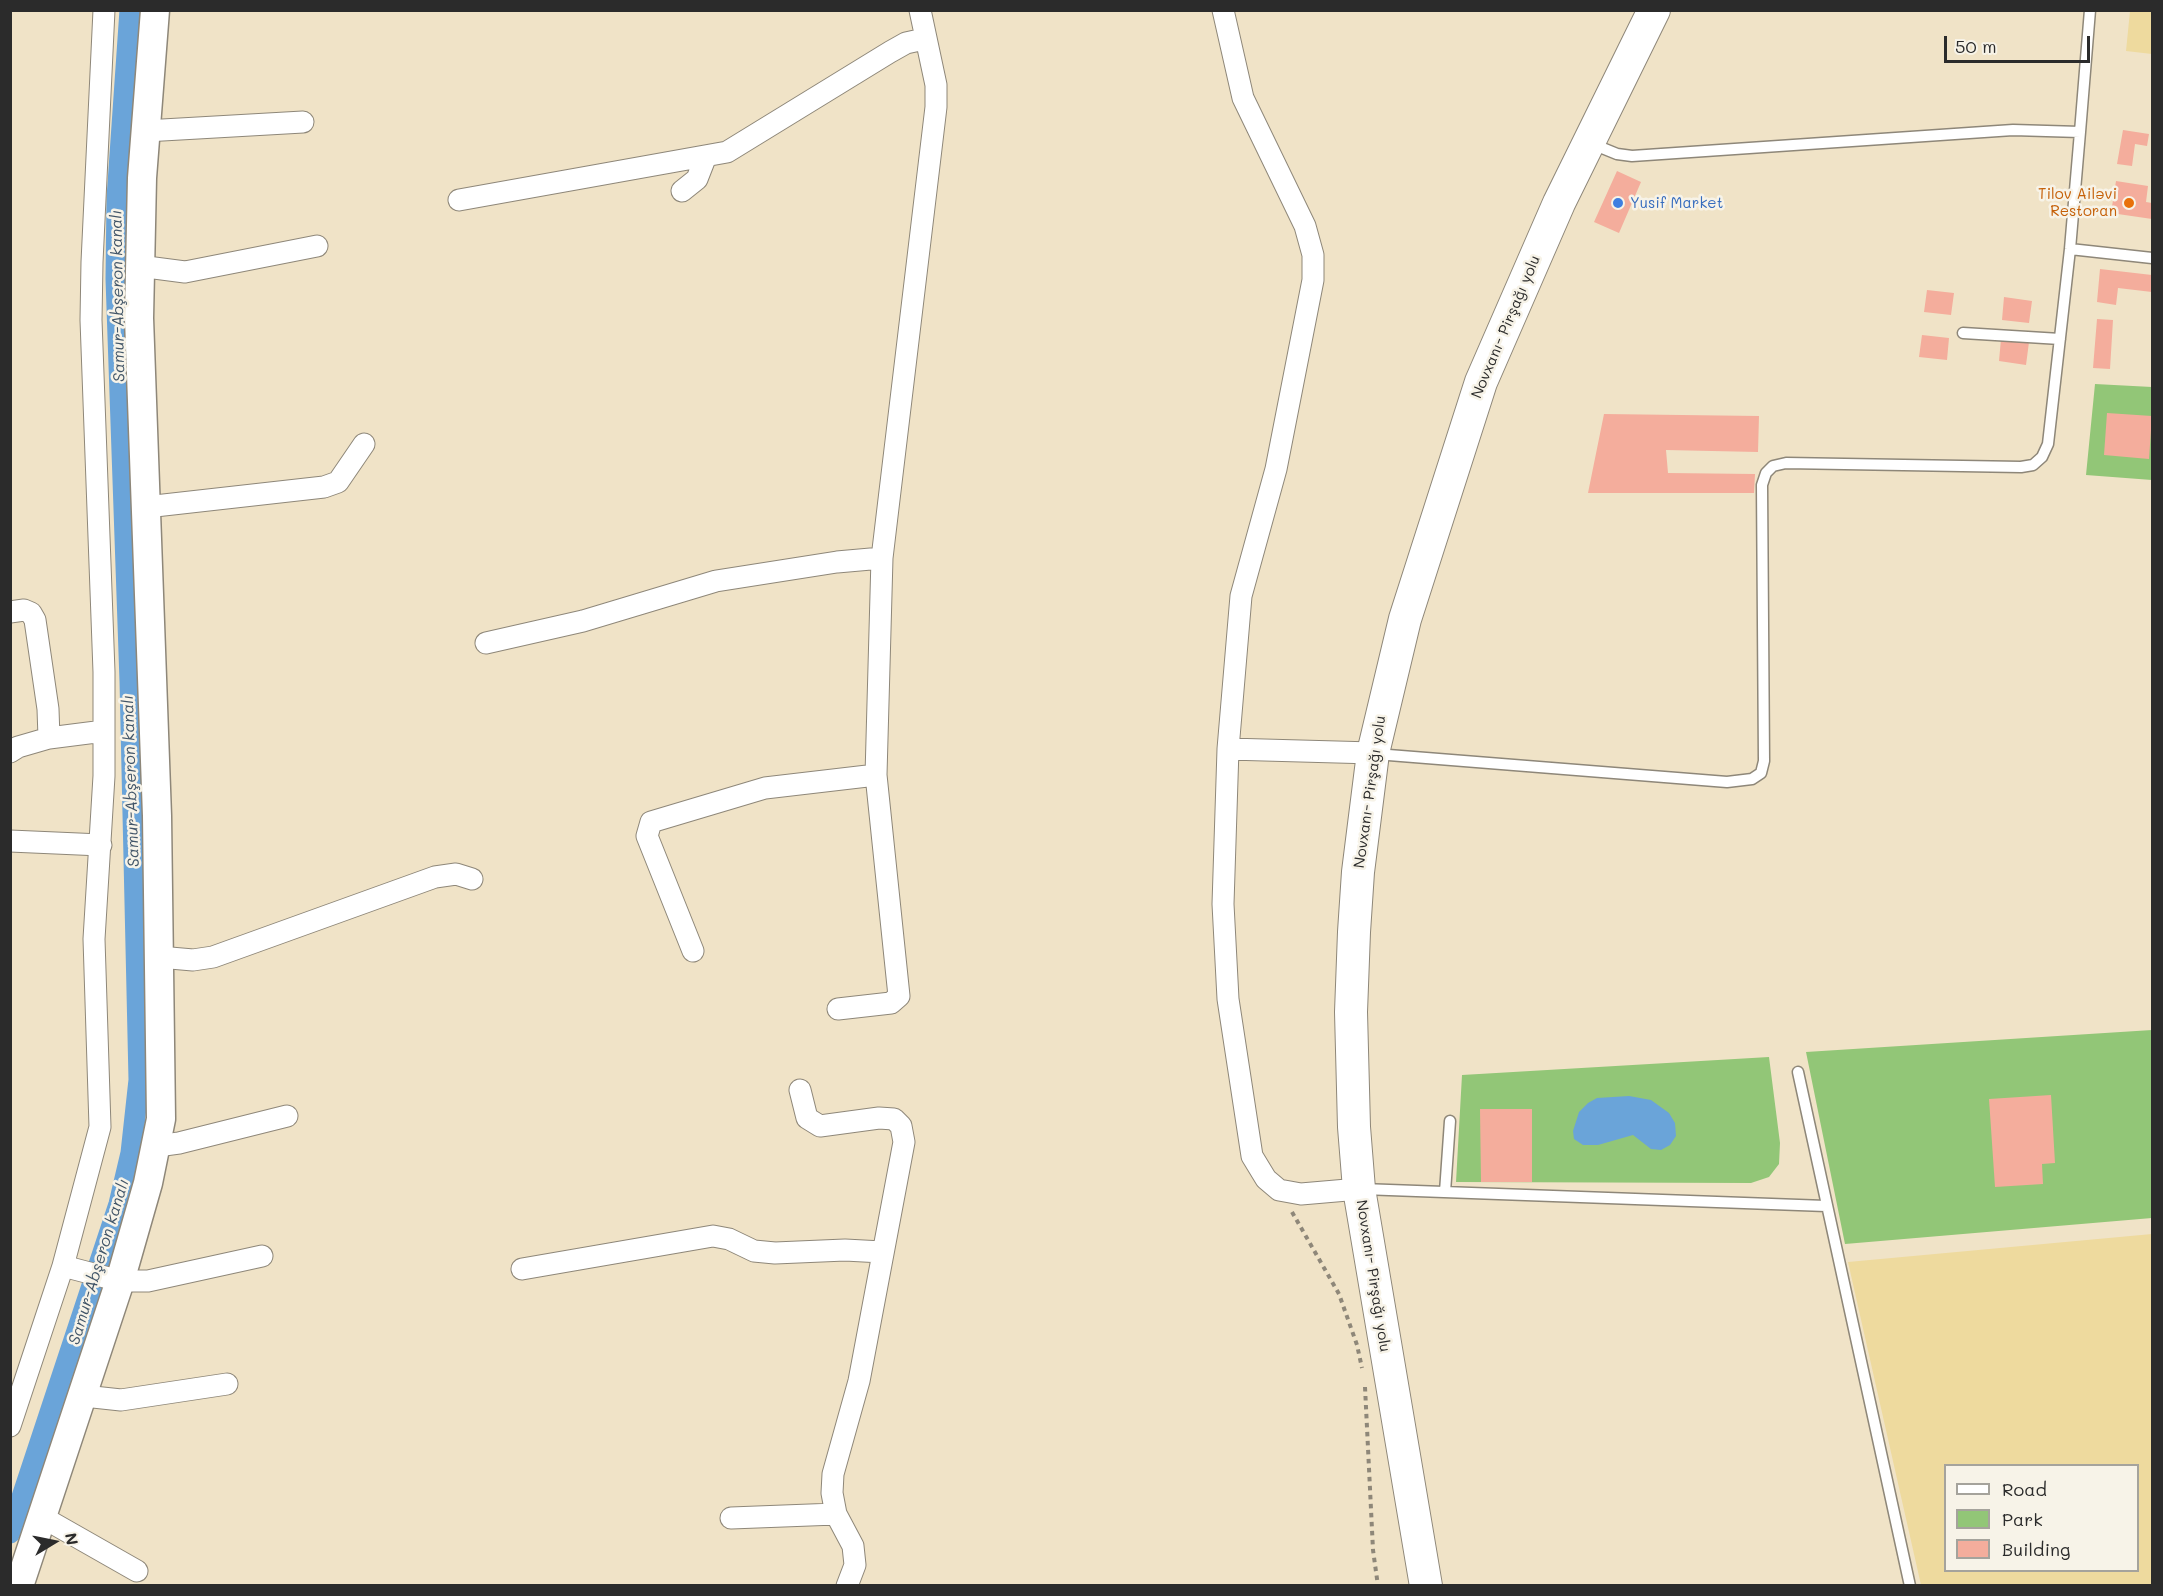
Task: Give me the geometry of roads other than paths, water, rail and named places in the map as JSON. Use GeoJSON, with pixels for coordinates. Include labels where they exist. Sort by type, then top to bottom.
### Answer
{"type":"FeatureCollection","features":[{"type":"Feature","properties":{"kind":"main road","name":"Novxanı- Pirşağı yolu"},"geometry":{"type":"LineString","coordinates":[[1426,1586],[1359,1189],[1351,1012],[1358,872],[1373,753],[1404,620],[1474,403],[1559,203],[1654,10]]}},
{"type":"Feature","properties":{"kind":"street"},"geometry":{"type":"LineString","coordinates":[[10,1426],[63,1266],[100,1127],[94,985],[101,845],[104,660],[91,309],[104,10]]}},
{"type":"Feature","properties":{"kind":"street"},"geometry":{"type":"LineString","coordinates":[[19,1586],[84,1396],[120,1281],[157,1146],[162,1095],[157,816],[139,266],[145,131],[155,10]]}},
{"type":"Feature","properties":{"kind":"street"},"geometry":{"type":"LineString","coordinates":[[838,1009],[891,1003],[899,996],[876,775],[882,558],[936,107],[936,85],[924,39],[920,10]]}},
{"type":"Feature","properties":{"kind":"street"},"geometry":{"type":"LineString","coordinates":[[1223,10],[1243,98],[1305,226],[1313,255],[1312,280],[1276,469],[1240,596],[1228,749],[1223,904],[1228,999],[1252,1156],[1266,1179],[1279,1190],[1301,1194],[1359,1189]]}},
{"type":"Feature","properties":{"kind":"street"},"geometry":{"type":"LineString","coordinates":[[459,200],[706,156],[736,147],[890,52],[906,43],[924,39]]}},
{"type":"Feature","properties":{"kind":"street"},"geometry":{"type":"LineString","coordinates":[[145,131],[303,122]]}},
{"type":"Feature","properties":{"kind":"street"},"geometry":{"type":"LineString","coordinates":[[682,190],[697,178],[706,156]]}},
{"type":"Feature","properties":{"kind":"street"},"geometry":{"type":"LineString","coordinates":[[139,266],[185,272],[317,246]]}},
{"type":"Feature","properties":{"kind":"street"},"geometry":{"type":"LineString","coordinates":[[146,507],[324,487],[338,482],[364,444]]}},
{"type":"Feature","properties":{"kind":"street"},"geometry":{"type":"LineString","coordinates":[[486,644],[583,621],[716,581],[837,562],[882,558]]}},
{"type":"Feature","properties":{"kind":"street"},"geometry":{"type":"LineString","coordinates":[[10,612],[24,610],[31,613],[35,620],[48,709],[49,738]]}},
{"type":"Feature","properties":{"kind":"street"},"geometry":{"type":"LineString","coordinates":[[10,752],[18,747],[49,738],[104,731]]}},
{"type":"Feature","properties":{"kind":"street"},"geometry":{"type":"LineString","coordinates":[[1228,749],[1373,753]]}},
{"type":"Feature","properties":{"kind":"street"},"geometry":{"type":"LineString","coordinates":[[693,951],[647,836],[651,822],[765,788],[876,775]]}},
{"type":"Feature","properties":{"kind":"street"},"geometry":{"type":"LineString","coordinates":[[10,841],[101,845]]}},
{"type":"Feature","properties":{"kind":"street"},"geometry":{"type":"LineString","coordinates":[[159,957],[193,960],[213,957],[435,877],[456,874],[472,879]]}},
{"type":"Feature","properties":{"kind":"street"},"geometry":{"type":"LineString","coordinates":[[800,1090],[807,1118],[820,1126],[879,1118],[894,1119],[901,1126],[904,1142],[860,1381],[833,1474],[832,1493],[836,1514],[853,1546],[855,1565],[847,1586]]}},
{"type":"Feature","properties":{"kind":"street"},"geometry":{"type":"LineString","coordinates":[[157,1146],[179,1143],[287,1116]]}},
{"type":"Feature","properties":{"kind":"street"},"geometry":{"type":"LineString","coordinates":[[522,1269],[712,1236],[729,1239],[754,1251],[774,1253],[833,1250],[882,1252]]}},
{"type":"Feature","properties":{"kind":"street"},"geometry":{"type":"LineString","coordinates":[[63,1266],[120,1281],[169,1278],[262,1256]]}},
{"type":"Feature","properties":{"kind":"street"},"geometry":{"type":"LineString","coordinates":[[84,1396],[121,1400],[227,1384]]}},
{"type":"Feature","properties":{"kind":"street"},"geometry":{"type":"LineString","coordinates":[[731,1518],[836,1514]]}},
{"type":"Feature","properties":{"kind":"street"},"geometry":{"type":"LineString","coordinates":[[42,1517],[137,1571]]}},
{"type":"Feature","properties":{"kind":"lane"},"geometry":{"type":"LineString","coordinates":[[1373,753],[1727,782],[1752,779],[1761,773],[1764,761],[1762,485],[1766,473],[1773,466],[1786,463],[2033,465],[2042,457],[2048,444],[2070,249],[2090,10]]}},
{"type":"Feature","properties":{"kind":"lane"},"geometry":{"type":"LineString","coordinates":[[1590,143],[1617,154],[1632,156],[2013,130],[2080,132]]}},
{"type":"Feature","properties":{"kind":"lane"},"geometry":{"type":"LineString","coordinates":[[2070,249],[2152,258]]}},
{"type":"Feature","properties":{"kind":"lane"},"geometry":{"type":"LineString","coordinates":[[1963,333],[2060,339]]}},
{"type":"Feature","properties":{"kind":"lane"},"geometry":{"type":"LineString","coordinates":[[1798,1072],[1910,1586]]}},
{"type":"Feature","properties":{"kind":"lane"},"geometry":{"type":"LineString","coordinates":[[1445,1192],[1450,1121]]}},
{"type":"Feature","properties":{"kind":"lane"},"geometry":{"type":"LineString","coordinates":[[1359,1189],[1826,1206]]}},
{"type":"Feature","properties":{"kind":"water"},"geometry":{"type":"Polygon","coordinates":[[[1629,1096],[1651,1100],[1669,1113],[1675,1123],[1676,1136],[1670,1145],[1661,1150],[1651,1149],[1633,1135],[1598,1145],[1583,1145],[1574,1139],[1573,1131],[1579,1112],[1588,1103],[1597,1098],[1629,1096]]]}},
{"type":"Feature","properties":{"kind":"waterway","name":"Samur-Abşeron kanalı"},"geometry":{"type":"LineString","coordinates":[[10,1533],[119,1204],[131,1153],[139,1080],[130,681],[116,279],[117,198],[130,10]]}},
{"type":"Feature","properties":{"kind":"place","name":"Yusif Market"},"geometry":{"type":"Point","coordinates":[1618,203]}},
{"type":"Feature","properties":{"kind":"place","name":"Tilov Ailəvi Restoran"},"geometry":{"type":"Point","coordinates":[2129,203]}}]}
